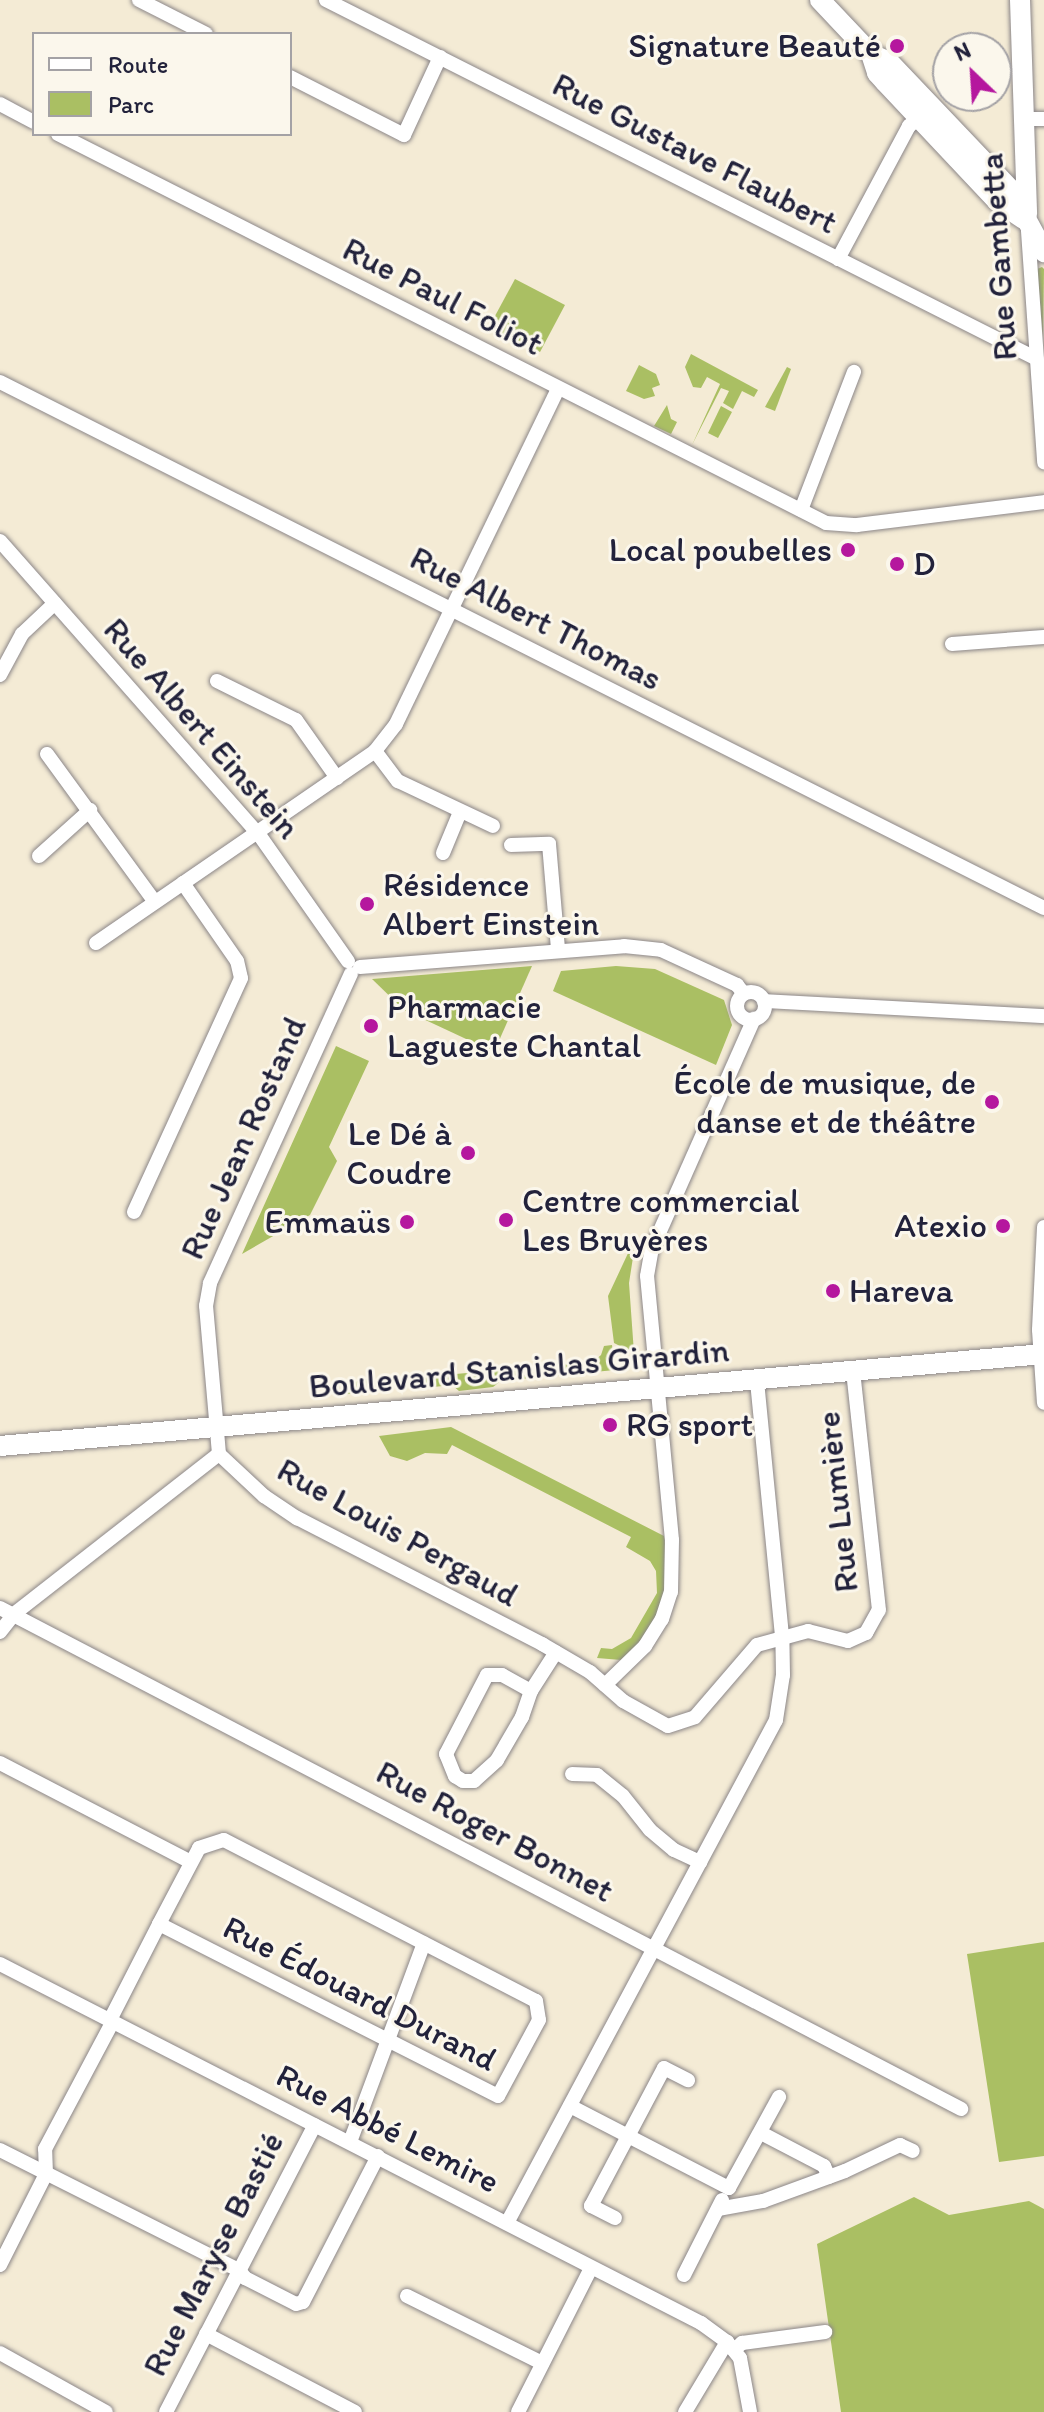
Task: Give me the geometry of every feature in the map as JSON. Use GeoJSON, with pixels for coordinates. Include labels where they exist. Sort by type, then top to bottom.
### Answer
{"type":"FeatureCollection","features":[{"type":"Feature","properties":{"kind":"main road"},"geometry":{"type":"LineString","coordinates":[[820,0],[871,54],[889,62],[1010,189],[1036,227],[1044,252]]}},
{"type":"Feature","properties":{"kind":"main road","name":"Rue Gambetta"},"geometry":{"type":"LineString","coordinates":[[1020,0],[1022,119],[1036,227]]}},
{"type":"Feature","properties":{"kind":"main road"},"geometry":{"type":"LineString","coordinates":[[871,54],[877,73],[997,201],[1036,227]]}},
{"type":"Feature","properties":{"kind":"main road","name":"Boulevard Stanislas Girardin"},"geometry":{"type":"LineString","coordinates":[[0,1446],[1042,1354]]}},
{"type":"Feature","properties":{"kind":"street"},"geometry":{"type":"LineString","coordinates":[[139,0],[202,32]]}},
{"type":"Feature","properties":{"kind":"street","name":"Rue Gustave Flaubert"},"geometry":{"type":"LineString","coordinates":[[326,0],[1037,359]]}},
{"type":"Feature","properties":{"kind":"street"},"geometry":{"type":"LineString","coordinates":[[292,78],[404,135],[440,57]]}},
{"type":"Feature","properties":{"kind":"street"},"geometry":{"type":"LineString","coordinates":[[0,104],[32,121]]}},
{"type":"Feature","properties":{"kind":"street"},"geometry":{"type":"LineString","coordinates":[[838,259],[909,126],[919,118]]}},
{"type":"Feature","properties":{"kind":"street"},"geometry":{"type":"LineString","coordinates":[[1022,119],[1044,119]]}},
{"type":"Feature","properties":{"kind":"street","name":"Rue Paul Foliot"},"geometry":{"type":"LineString","coordinates":[[62,136],[826,523],[857,525],[1044,502]]}},
{"type":"Feature","properties":{"kind":"street","name":"Rue Gambetta"},"geometry":{"type":"LineString","coordinates":[[1036,227],[1037,359],[1044,462]]}},
{"type":"Feature","properties":{"kind":"street"},"geometry":{"type":"LineString","coordinates":[[801,510],[854,372]]}},
{"type":"Feature","properties":{"kind":"street","name":"Rue Albert Thomas"},"geometry":{"type":"LineString","coordinates":[[0,382],[1044,908]]}},
{"type":"Feature","properties":{"kind":"street"},"geometry":{"type":"LineString","coordinates":[[96,943],[375,751],[396,724],[558,389]]}},
{"type":"Feature","properties":{"kind":"street","name":"Rue Albert Einstein"},"geometry":{"type":"LineString","coordinates":[[0,541],[256,831],[353,967]]}},
{"type":"Feature","properties":{"kind":"street"},"geometry":{"type":"LineString","coordinates":[[0,675],[22,634],[55,603]]}},
{"type":"Feature","properties":{"kind":"street"},"geometry":{"type":"LineString","coordinates":[[952,644],[1044,637]]}},
{"type":"Feature","properties":{"kind":"street"},"geometry":{"type":"LineString","coordinates":[[217,681],[296,720],[337,778]]}},
{"type":"Feature","properties":{"kind":"street"},"geometry":{"type":"LineString","coordinates":[[375,751],[398,781],[493,826]]}},
{"type":"Feature","properties":{"kind":"street"},"geometry":{"type":"LineString","coordinates":[[47,754],[155,902]]}},
{"type":"Feature","properties":{"kind":"street"},"geometry":{"type":"LineString","coordinates":[[39,856],[90,810]]}},
{"type":"Feature","properties":{"kind":"street"},"geometry":{"type":"LineString","coordinates":[[443,853],[460,812]]}},
{"type":"Feature","properties":{"kind":"street"},"geometry":{"type":"LineString","coordinates":[[511,845],[549,844],[558,950]]}},
{"type":"Feature","properties":{"kind":"street"},"geometry":{"type":"LineString","coordinates":[[134,1212],[241,978],[237,961],[183,883]]}},
{"type":"Feature","properties":{"kind":"street"},"geometry":{"type":"LineString","coordinates":[[353,967],[624,946],[661,950],[737,985],[744,994]]}},
{"type":"Feature","properties":{"kind":"street","name":"Rue Jean Rostand"},"geometry":{"type":"LineString","coordinates":[[219,1454],[206,1306],[210,1283],[353,967]]}},
{"type":"Feature","properties":{"kind":"street"},"geometry":{"type":"LineString","coordinates":[[754,1019],[744,1018],[739,1011],[738,1001],[744,994],[756,993],[764,1001],[1044,1016]]}},
{"type":"Feature","properties":{"kind":"street"},"geometry":{"type":"LineString","coordinates":[[605,1685],[645,1646],[662,1619],[671,1592],[672,1540],[647,1276],[652,1249],[754,1019],[764,1011],[764,1001]]}},
{"type":"Feature","properties":{"kind":"street"},"geometry":{"type":"LineString","coordinates":[[1044,1227],[1044,1403]]}},
{"type":"Feature","properties":{"kind":"street","name":"Rue Lumière"},"geometry":{"type":"LineString","coordinates":[[782,1636],[808,1631],[848,1641],[866,1633],[879,1610],[853,1371]]}},
{"type":"Feature","properties":{"kind":"street"},"geometry":{"type":"LineString","coordinates":[[507,2223],[776,1720],[783,1675],[782,1636],[757,1379]]}},
{"type":"Feature","properties":{"kind":"street"},"geometry":{"type":"LineString","coordinates":[[0,1632],[14,1614],[219,1454]]}},
{"type":"Feature","properties":{"kind":"street","name":"Rue Louis Pergaud"},"geometry":{"type":"LineString","coordinates":[[219,1454],[264,1496],[297,1518],[556,1652],[650,1719],[668,1726],[681,1725],[695,1717],[757,1645],[782,1636]]}},
{"type":"Feature","properties":{"kind":"street","name":"Rue Roger Bonnet"},"geometry":{"type":"LineString","coordinates":[[0,1608],[961,2109]]}},
{"type":"Feature","properties":{"kind":"street"},"geometry":{"type":"LineString","coordinates":[[531,1691],[502,1675],[487,1675],[446,1754],[455,1776],[463,1781],[474,1781],[497,1760],[522,1717],[531,1691],[556,1652]]}},
{"type":"Feature","properties":{"kind":"street"},"geometry":{"type":"LineString","coordinates":[[0,1763],[191,1862]]}},
{"type":"Feature","properties":{"kind":"street"},"geometry":{"type":"LineString","coordinates":[[572,1774],[597,1775],[623,1796],[650,1830],[674,1850],[700,1862]]}},
{"type":"Feature","properties":{"kind":"street"},"geometry":{"type":"LineString","coordinates":[[0,2265],[46,2174],[45,2149],[199,1848],[224,1840],[424,1943],[350,2142]]}},
{"type":"Feature","properties":{"kind":"street","name":"Rue Édouard Durand"},"geometry":{"type":"LineString","coordinates":[[159,1924],[498,2096],[539,2020],[536,2001],[424,1943]]}},
{"type":"Feature","properties":{"kind":"street","name":"Rue Abbé Lemire"},"geometry":{"type":"LineString","coordinates":[[0,1964],[111,2018],[701,2323],[733,2350]]}},
{"type":"Feature","properties":{"kind":"street"},"geometry":{"type":"LineString","coordinates":[[615,2218],[591,2206],[664,2068],[688,2080]]}},
{"type":"Feature","properties":{"kind":"street"},"geometry":{"type":"LineString","coordinates":[[684,2275],[779,2097]]}},
{"type":"Feature","properties":{"kind":"street"},"geometry":{"type":"LineString","coordinates":[[570,2106],[729,2188]]}},
{"type":"Feature","properties":{"kind":"street","name":"Rue Maryse Bastié"},"geometry":{"type":"LineString","coordinates":[[166,2412],[315,2125]]}},
{"type":"Feature","properties":{"kind":"street"},"geometry":{"type":"LineString","coordinates":[[761,2133],[824,2166],[829,2177]]}},
{"type":"Feature","properties":{"kind":"street"},"geometry":{"type":"LineString","coordinates":[[718,2209],[763,2201],[829,2177],[900,2145],[913,2151]]}},
{"type":"Feature","properties":{"kind":"street"},"geometry":{"type":"LineString","coordinates":[[0,2150],[239,2270],[245,2278],[296,2304],[303,2302],[378,2156]]}},
{"type":"Feature","properties":{"kind":"street"},"geometry":{"type":"LineString","coordinates":[[518,2412],[591,2268]]}},
{"type":"Feature","properties":{"kind":"street"},"geometry":{"type":"LineString","coordinates":[[407,2296],[542,2363]]}},
{"type":"Feature","properties":{"kind":"street"},"geometry":{"type":"LineString","coordinates":[[685,2412],[733,2350],[742,2343],[825,2332]]}},
{"type":"Feature","properties":{"kind":"street"},"geometry":{"type":"LineString","coordinates":[[206,2334],[355,2412]]}},
{"type":"Feature","properties":{"kind":"street"},"geometry":{"type":"LineString","coordinates":[[733,2350],[750,2412]]}},
{"type":"Feature","properties":{"kind":"street"},"geometry":{"type":"LineString","coordinates":[[0,2353],[106,2412]]}},
{"type":"Feature","properties":{"kind":"green space"},"geometry":{"type":"Polygon","coordinates":[[[1037,269],[1044,269],[1043,338],[1037,269]]]}},
{"type":"Feature","properties":{"kind":"green space"},"geometry":{"type":"Polygon","coordinates":[[[515,279],[565,305],[540,352],[489,327],[515,279]]]}},
{"type":"Feature","properties":{"kind":"green space"},"geometry":{"type":"Polygon","coordinates":[[[691,354],[758,390],[754,397],[742,391],[733,409],[723,403],[729,391],[721,388],[692,445],[720,384],[707,377],[701,388],[693,387],[685,367],[691,354]]]}},
{"type":"Feature","properties":{"kind":"green space"},"geometry":{"type":"Polygon","coordinates":[[[639,365],[656,374],[660,385],[652,388],[655,396],[644,399],[626,391],[639,365]]]}},
{"type":"Feature","properties":{"kind":"green space"},"geometry":{"type":"Polygon","coordinates":[[[787,367],[791,369],[775,411],[765,407],[787,367]]]}},
{"type":"Feature","properties":{"kind":"green space"},"geometry":{"type":"Polygon","coordinates":[[[667,405],[671,419],[677,422],[671,434],[654,426],[667,405]]]}},
{"type":"Feature","properties":{"kind":"green space"},"geometry":{"type":"Polygon","coordinates":[[[721,406],[732,412],[718,438],[708,433],[721,406]]]}},
{"type":"Feature","properties":{"kind":"green space"},"geometry":{"type":"Polygon","coordinates":[[[532,966],[494,1052],[404,1010],[372,979],[532,966]]]}},
{"type":"Feature","properties":{"kind":"green space"},"geometry":{"type":"Polygon","coordinates":[[[616,966],[655,969],[724,1000],[732,1025],[716,1065],[553,991],[561,971],[616,966]]]}},
{"type":"Feature","properties":{"kind":"green space"},"geometry":{"type":"Polygon","coordinates":[[[336,1046],[369,1061],[329,1147],[337,1161],[310,1215],[242,1254],[336,1046]]]}},
{"type":"Feature","properties":{"kind":"green space"},"geometry":{"type":"Polygon","coordinates":[[[630,1249],[634,1251],[629,1283],[634,1353],[614,1343],[608,1296],[630,1249]]]}},
{"type":"Feature","properties":{"kind":"green space"},"geometry":{"type":"Polygon","coordinates":[[[612,1345],[615,1370],[501,1381],[493,1387],[459,1391],[452,1385],[424,1388],[418,1382],[421,1377],[593,1362],[601,1355],[604,1346],[612,1345]]]}},
{"type":"Feature","properties":{"kind":"green space"},"geometry":{"type":"Polygon","coordinates":[[[365,1379],[393,1390],[338,1395],[352,1383],[365,1379]]]}},
{"type":"Feature","properties":{"kind":"green space"},"geometry":{"type":"Polygon","coordinates":[[[451,1427],[664,1536],[668,1566],[664,1601],[639,1648],[621,1660],[597,1658],[601,1648],[612,1649],[631,1638],[657,1593],[656,1571],[650,1561],[626,1547],[631,1537],[452,1445],[447,1454],[425,1453],[407,1461],[390,1456],[379,1436],[451,1427]]]}},
{"type":"Feature","properties":{"kind":"green space"},"geometry":{"type":"Polygon","coordinates":[[[1044,1942],[1044,2156],[999,2162],[967,1954],[1044,1942]]]}},
{"type":"Feature","properties":{"kind":"green space"},"geometry":{"type":"Polygon","coordinates":[[[914,2197],[949,2215],[1029,2201],[1044,2209],[1044,2412],[841,2412],[817,2244],[914,2197]]]}},
{"type":"Feature","properties":{"kind":"place","name":"Signature Beauté"},"geometry":{"type":"Point","coordinates":[897,46]}},
{"type":"Feature","properties":{"kind":"place","name":"Local poubelles"},"geometry":{"type":"Point","coordinates":[848,550]}},
{"type":"Feature","properties":{"kind":"place","name":"D"},"geometry":{"type":"Point","coordinates":[897,564]}},
{"type":"Feature","properties":{"kind":"place","name":"Résidence Albert Einstein"},"geometry":{"type":"Point","coordinates":[367,904]}},
{"type":"Feature","properties":{"kind":"place","name":"Pharmacie Lagueste Chantal"},"geometry":{"type":"Point","coordinates":[371,1026]}},
{"type":"Feature","properties":{"kind":"place","name":"École de musique, de danse et de théâtre"},"geometry":{"type":"Point","coordinates":[992,1102]}},
{"type":"Feature","properties":{"kind":"place","name":"Le Dé à Coudre"},"geometry":{"type":"Point","coordinates":[468,1153]}},
{"type":"Feature","properties":{"kind":"place","name":"Centre commercial Les Bruyères"},"geometry":{"type":"Point","coordinates":[506,1220]}},
{"type":"Feature","properties":{"kind":"place","name":"Emmaüs"},"geometry":{"type":"Point","coordinates":[407,1222]}},
{"type":"Feature","properties":{"kind":"place","name":"Atexio"},"geometry":{"type":"Point","coordinates":[1003,1226]}},
{"type":"Feature","properties":{"kind":"place","name":"Hareva"},"geometry":{"type":"Point","coordinates":[833,1291]}},
{"type":"Feature","properties":{"kind":"place","name":"RG sport"},"geometry":{"type":"Point","coordinates":[610,1425]}}]}
